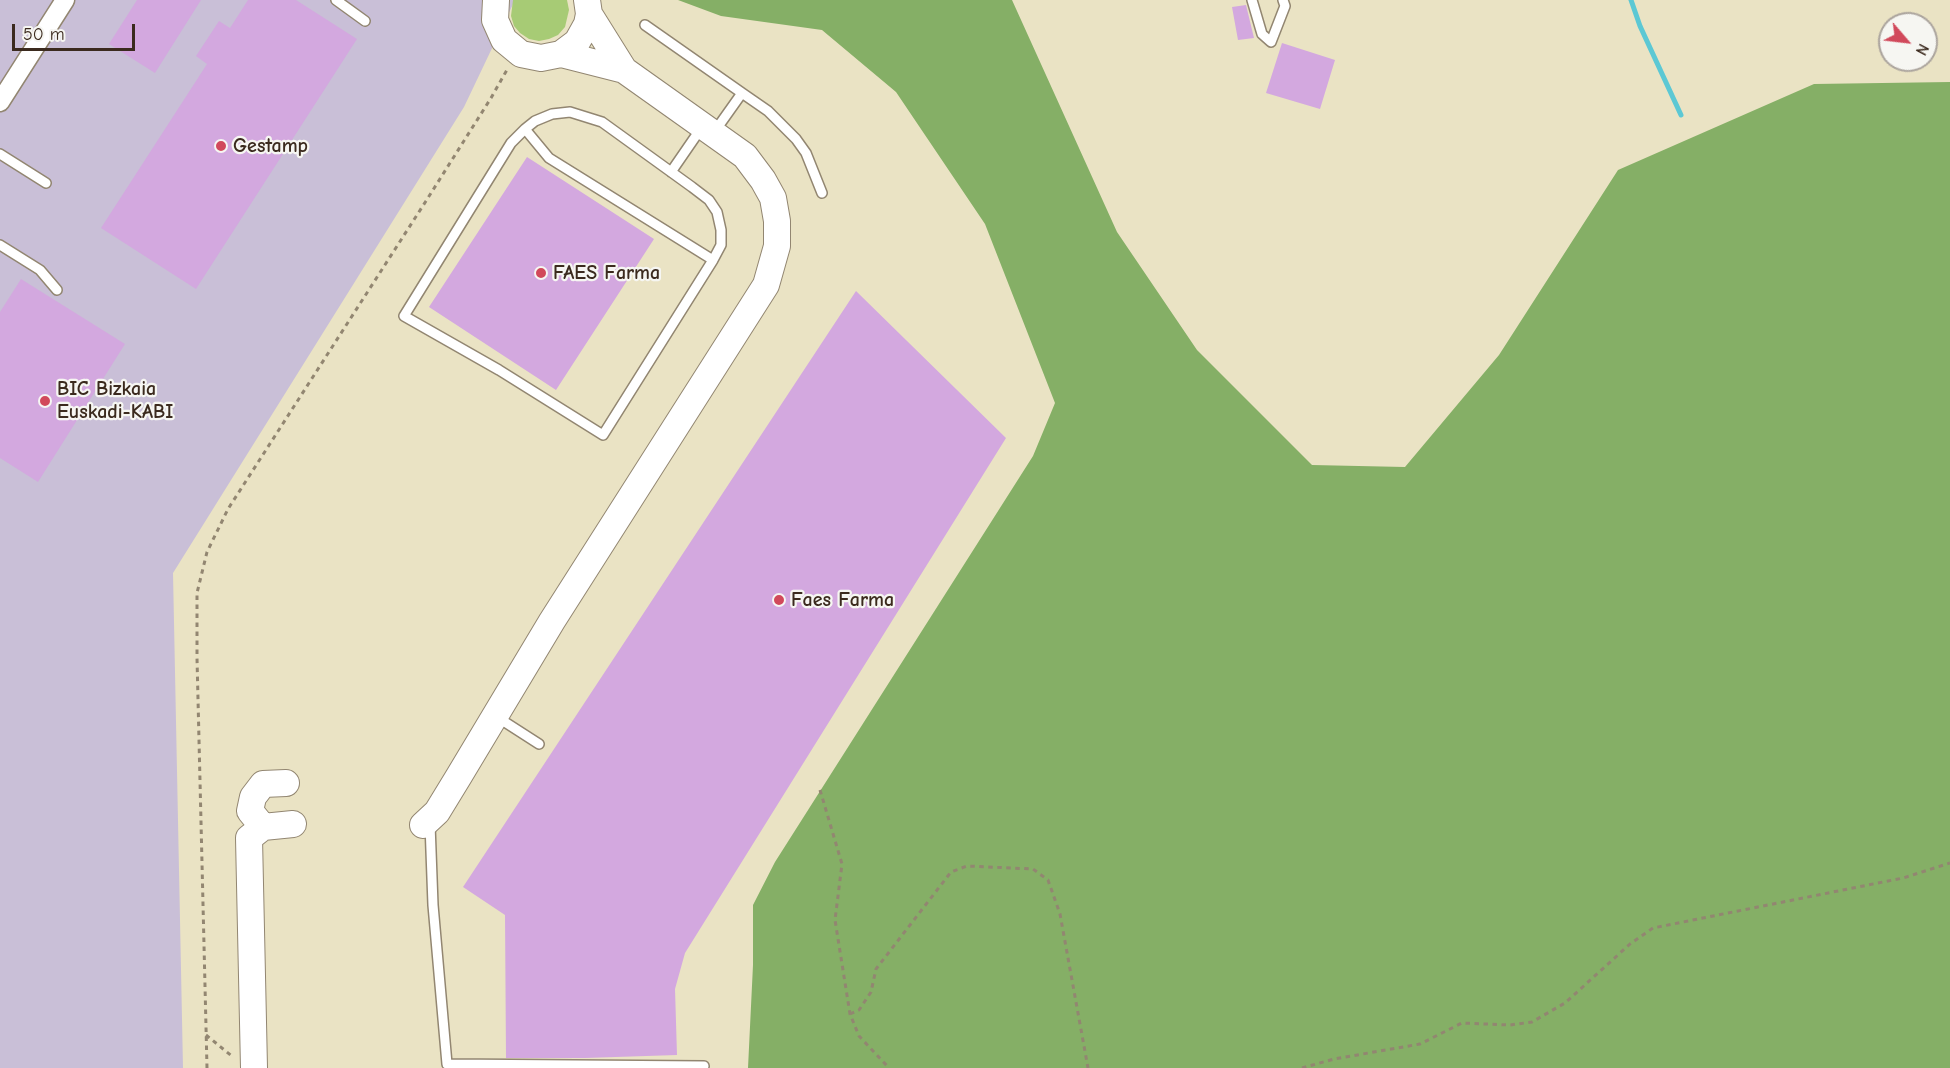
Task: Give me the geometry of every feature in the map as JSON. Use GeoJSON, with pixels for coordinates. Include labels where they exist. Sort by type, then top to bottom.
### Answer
{"type":"FeatureCollection","features":[{"type":"Feature","properties":{"kind":"street"},"geometry":{"type":"LineString","coordinates":[[0,102],[65,0]]}},
{"type":"Feature","properties":{"kind":"street"},"geometry":{"type":"LineString","coordinates":[[493,3],[498,31],[504,40],[517,51],[531,57],[541,58],[561,54],[577,42],[583,34],[588,7]]}},
{"type":"Feature","properties":{"kind":"street"},"geometry":{"type":"LineString","coordinates":[[588,7],[624,70]]}},
{"type":"Feature","properties":{"kind":"street"},"geometry":{"type":"LineString","coordinates":[[426,822],[442,803],[552,621],[766,285],[777,246],[777,221],[773,198],[745,156],[624,70],[561,54]]}},
{"type":"Feature","properties":{"kind":"street"},"geometry":{"type":"LineString","coordinates":[[263,827],[250,811],[253,797],[263,784],[286,783]]}},
{"type":"Feature","properties":{"kind":"street"},"geometry":{"type":"LineString","coordinates":[[246,1064],[249,838],[263,827],[293,824]]}},
{"type":"Feature","properties":{"kind":"lane"},"geometry":{"type":"LineString","coordinates":[[336,0],[364,21]]}},
{"type":"Feature","properties":{"kind":"lane"},"geometry":{"type":"LineString","coordinates":[[1252,0],[1262,34],[1270,42],[1285,6],[1283,0]]}},
{"type":"Feature","properties":{"kind":"lane"},"geometry":{"type":"LineString","coordinates":[[645,25],[768,111],[796,139],[806,153],[822,193]]}},
{"type":"Feature","properties":{"kind":"lane"},"geometry":{"type":"LineString","coordinates":[[671,172],[742,93]]}},
{"type":"Feature","properties":{"kind":"lane"},"geometry":{"type":"LineString","coordinates":[[570,112],[602,122],[709,200],[717,212],[721,230],[721,245],[603,435],[498,370],[404,316],[511,143],[525,129],[552,114],[570,112]]}},
{"type":"Feature","properties":{"kind":"lane"},"geometry":{"type":"LineString","coordinates":[[525,129],[549,158],[713,260]]}},
{"type":"Feature","properties":{"kind":"lane"},"geometry":{"type":"LineString","coordinates":[[0,154],[46,183]]}},
{"type":"Feature","properties":{"kind":"lane"},"geometry":{"type":"LineString","coordinates":[[0,245],[40,270],[57,290]]}},
{"type":"Feature","properties":{"kind":"lane"},"geometry":{"type":"LineString","coordinates":[[495,716],[539,744]]}},
{"type":"Feature","properties":{"kind":"lane"},"geometry":{"type":"LineString","coordinates":[[426,822],[447,1064],[704,1066]]}},
{"type":"Feature","properties":{"kind":"path"},"geometry":{"type":"LineString","coordinates":[[207,1068],[197,593],[207,552],[228,508],[432,192],[491,98],[517,51]]}},
{"type":"Feature","properties":{"kind":"path"},"geometry":{"type":"LineString","coordinates":[[820,790],[842,864],[835,920],[850,1014],[859,1036],[889,1068]]}},
{"type":"Feature","properties":{"kind":"path"},"geometry":{"type":"LineString","coordinates":[[1302,1068],[1335,1059],[1420,1044],[1462,1023],[1510,1025],[1532,1022],[1565,1003],[1630,944],[1653,928],[1903,878],[1950,863]]}},
{"type":"Feature","properties":{"kind":"path"},"geometry":{"type":"LineString","coordinates":[[850,1014],[859,1010],[872,992],[876,969],[951,872],[967,866],[1033,869],[1048,880],[1060,914],[1088,1068]]}},
{"type":"Feature","properties":{"kind":"path"},"geometry":{"type":"LineString","coordinates":[[206,1035],[246,1064]]}},
{"type":"Feature","properties":{"kind":"shaded area"},"geometry":{"type":"Polygon","coordinates":[[[0,0],[515,0],[464,107],[173,573],[183,1068],[0,1068],[0,0]]]}},
{"type":"Feature","properties":{"kind":"green space"},"geometry":{"type":"Polygon","coordinates":[[[513,0],[567,0],[569,10],[565,27],[558,35],[549,39],[539,41],[529,39],[514,26],[511,16],[513,0]]]}},
{"type":"Feature","properties":{"kind":"green space"},"geometry":{"type":"Polygon","coordinates":[[[678,0],[1012,0],[1117,232],[1197,350],[1312,465],[1405,467],[1499,355],[1618,170],[1814,84],[1950,82],[1950,1068],[748,1068],[753,965],[753,905],[775,862],[1033,456],[1055,403],[985,224],[896,92],[822,30],[721,16],[678,0]]]}},
{"type":"Feature","properties":{"kind":"building"},"geometry":{"type":"Polygon","coordinates":[[[137,0],[201,0],[155,73],[109,44],[137,0]]]}},
{"type":"Feature","properties":{"kind":"building","name":"Gestamp"},"geometry":{"type":"Polygon","coordinates":[[[248,0],[296,0],[357,39],[196,289],[101,228],[207,64],[196,56],[219,21],[230,28],[248,0]]]}},
{"type":"Feature","properties":{"kind":"building"},"geometry":{"type":"Polygon","coordinates":[[[1246,5],[1254,38],[1238,40],[1232,7],[1246,5]]]}},
{"type":"Feature","properties":{"kind":"building"},"geometry":{"type":"Polygon","coordinates":[[[1282,43],[1335,60],[1320,109],[1266,93],[1282,43]]]}},
{"type":"Feature","properties":{"kind":"building","name":"FAES Farma"},"geometry":{"type":"Polygon","coordinates":[[[527,157],[654,239],[556,390],[429,307],[527,157]]]}},
{"type":"Feature","properties":{"kind":"building","name":"BIC Bizkaia Euskadi-KABI"},"geometry":{"type":"Polygon","coordinates":[[[21,279],[125,344],[38,482],[0,458],[0,312],[21,279]]]}},
{"type":"Feature","properties":{"kind":"building","name":"Faes Farma"},"geometry":{"type":"Polygon","coordinates":[[[856,291],[1006,438],[685,953],[675,989],[677,1055],[506,1058],[505,915],[463,887],[856,291]]]}},
{"type":"Feature","properties":{"kind":"waterway"},"geometry":{"type":"LineString","coordinates":[[1631,0],[1640,26],[1681,115]]}},
{"type":"Feature","properties":{"kind":"place","name":"Gestamp"},"geometry":{"type":"Point","coordinates":[221,146]}},
{"type":"Feature","properties":{"kind":"place","name":"FAES Farma"},"geometry":{"type":"Point","coordinates":[541,273]}},
{"type":"Feature","properties":{"kind":"place","name":"BIC Bizkaia Euskadi-KABI"},"geometry":{"type":"Point","coordinates":[45,401]}},
{"type":"Feature","properties":{"kind":"place","name":"Faes Farma"},"geometry":{"type":"Point","coordinates":[779,600]}}]}
